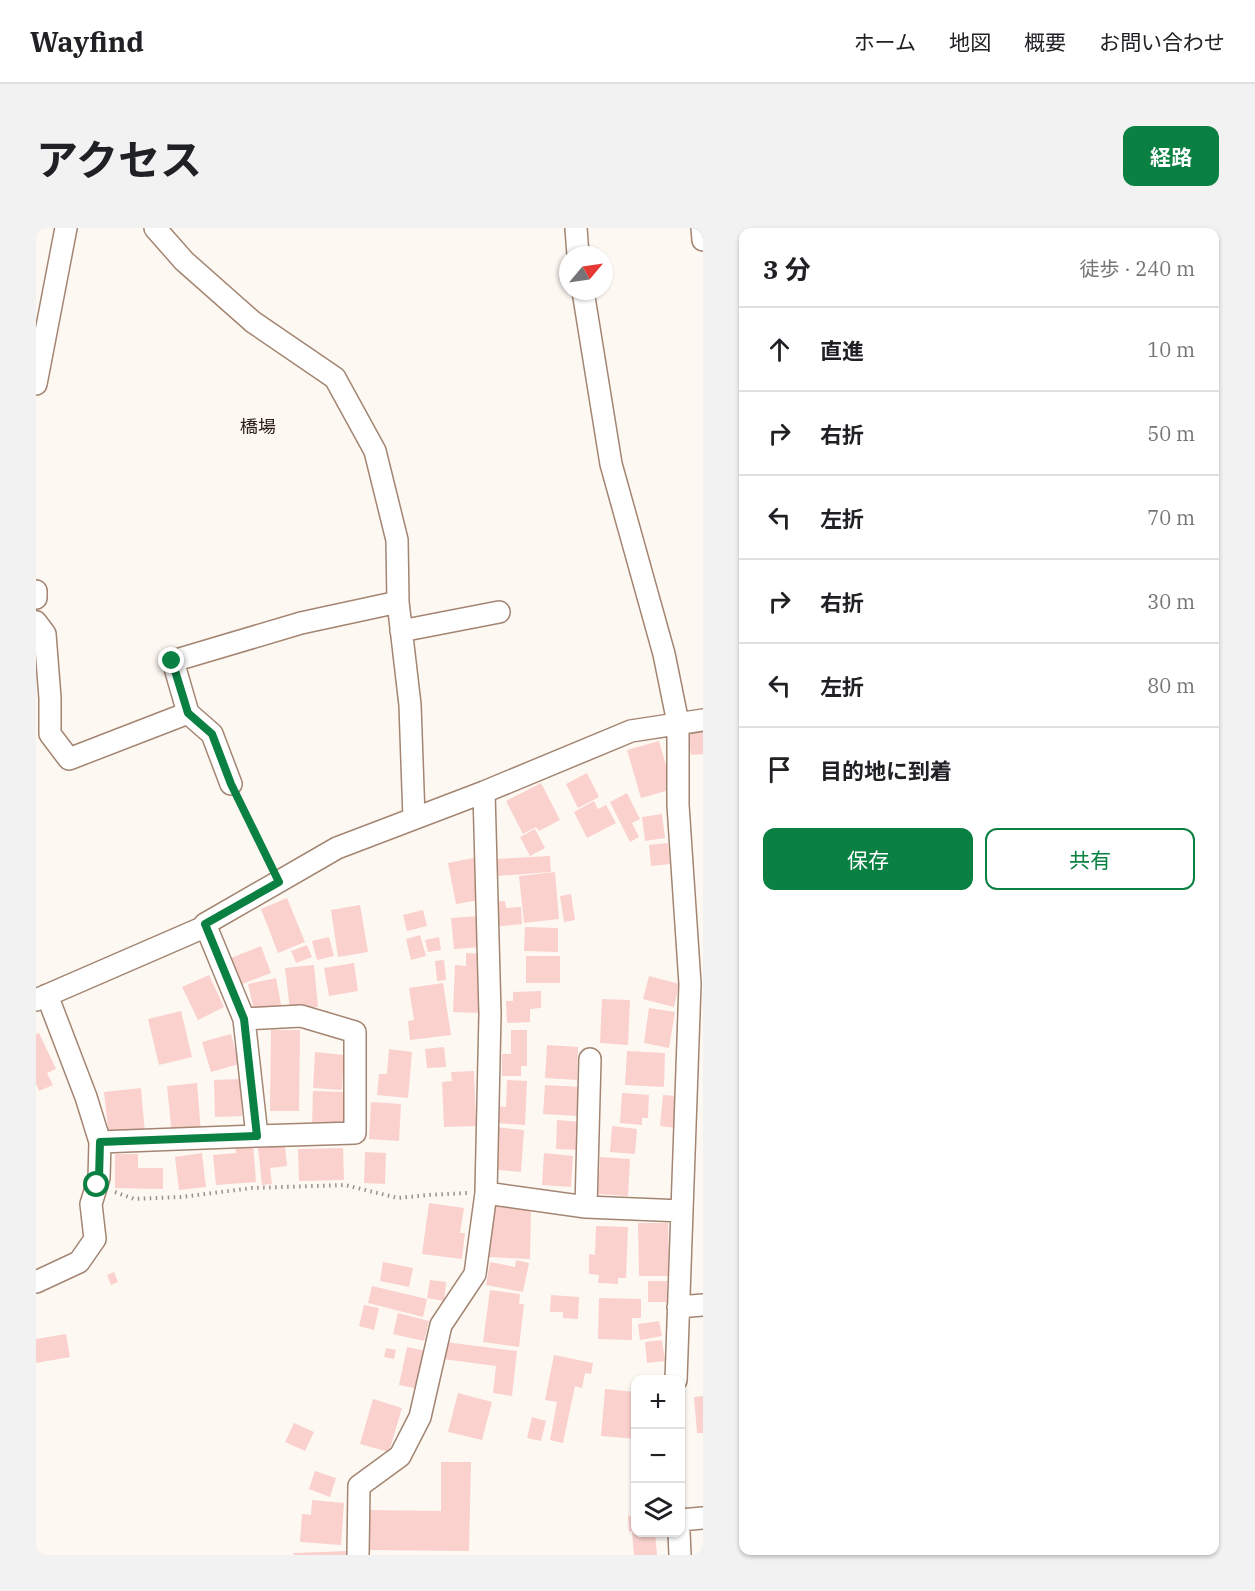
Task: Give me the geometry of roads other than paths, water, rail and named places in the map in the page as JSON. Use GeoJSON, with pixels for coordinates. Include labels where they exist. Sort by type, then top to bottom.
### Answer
{"type":"FeatureCollection","features":[{"type":"Feature","properties":{"kind":"street"},"geometry":{"type":"LineString","coordinates":[[36,384],[66,228]]}},
{"type":"Feature","properties":{"kind":"street"},"geometry":{"type":"LineString","coordinates":[[155,228],[184,261],[253,322],[335,378],[375,451],[397,540],[398,602],[410,705],[414,819]]}},
{"type":"Feature","properties":{"kind":"street"},"geometry":{"type":"LineString","coordinates":[[576,228],[578,246]]}},
{"type":"Feature","properties":{"kind":"street"},"geometry":{"type":"LineString","coordinates":[[702,228],[703,240]]}},
{"type":"Feature","properties":{"kind":"street"},"geometry":{"type":"LineString","coordinates":[[584,300],[611,464],[664,654],[678,723],[678,806],[690,984],[676,1375]]}},
{"type":"Feature","properties":{"kind":"street"},"geometry":{"type":"LineString","coordinates":[[36,591],[36,598]]}},
{"type":"Feature","properties":{"kind":"street"},"geometry":{"type":"LineString","coordinates":[[231,784],[212,734],[188,713],[172,661],[301,623],[398,602]]}},
{"type":"Feature","properties":{"kind":"street"},"geometry":{"type":"LineString","coordinates":[[401,631],[499,612]]}},
{"type":"Feature","properties":{"kind":"street"},"geometry":{"type":"LineString","coordinates":[[36,622],[45,634],[50,734],[69,759],[188,713]]}},
{"type":"Feature","properties":{"kind":"street"},"geometry":{"type":"LineString","coordinates":[[36,1282],[79,1262],[95,1239],[91,1203],[99,1178],[100,1142],[86,1097],[42,998],[202,928],[205,924],[337,848],[484,792],[631,731],[703,720]]}},
{"type":"Feature","properties":{"kind":"street"},"geometry":{"type":"LineString","coordinates":[[358,1555],[359,1486],[400,1456],[420,1417],[441,1325],[475,1274],[486,1193],[490,1014],[484,792]]}},
{"type":"Feature","properties":{"kind":"street"},"geometry":{"type":"LineString","coordinates":[[205,924],[244,1019],[257,1136]]}},
{"type":"Feature","properties":{"kind":"street"},"geometry":{"type":"LineString","coordinates":[[100,1142],[355,1133],[355,1032],[301,1016],[244,1019]]}},
{"type":"Feature","properties":{"kind":"street"},"geometry":{"type":"LineString","coordinates":[[586,1207],[590,1059]]}},
{"type":"Feature","properties":{"kind":"street"},"geometry":{"type":"LineString","coordinates":[[486,1193],[586,1207],[682,1211]]}},
{"type":"Feature","properties":{"kind":"street"},"geometry":{"type":"LineString","coordinates":[[678,1307],[703,1305]]}},
{"type":"Feature","properties":{"kind":"street"},"geometry":{"type":"LineString","coordinates":[[685,1520],[703,1518]]}},
{"type":"Feature","properties":{"kind":"street"},"geometry":{"type":"LineString","coordinates":[[679,1537],[680,1555]]}},
{"type":"Feature","properties":{"kind":"district","name":"橋場"},"geometry":{"type":"Point","coordinates":[258,427]}}]}
